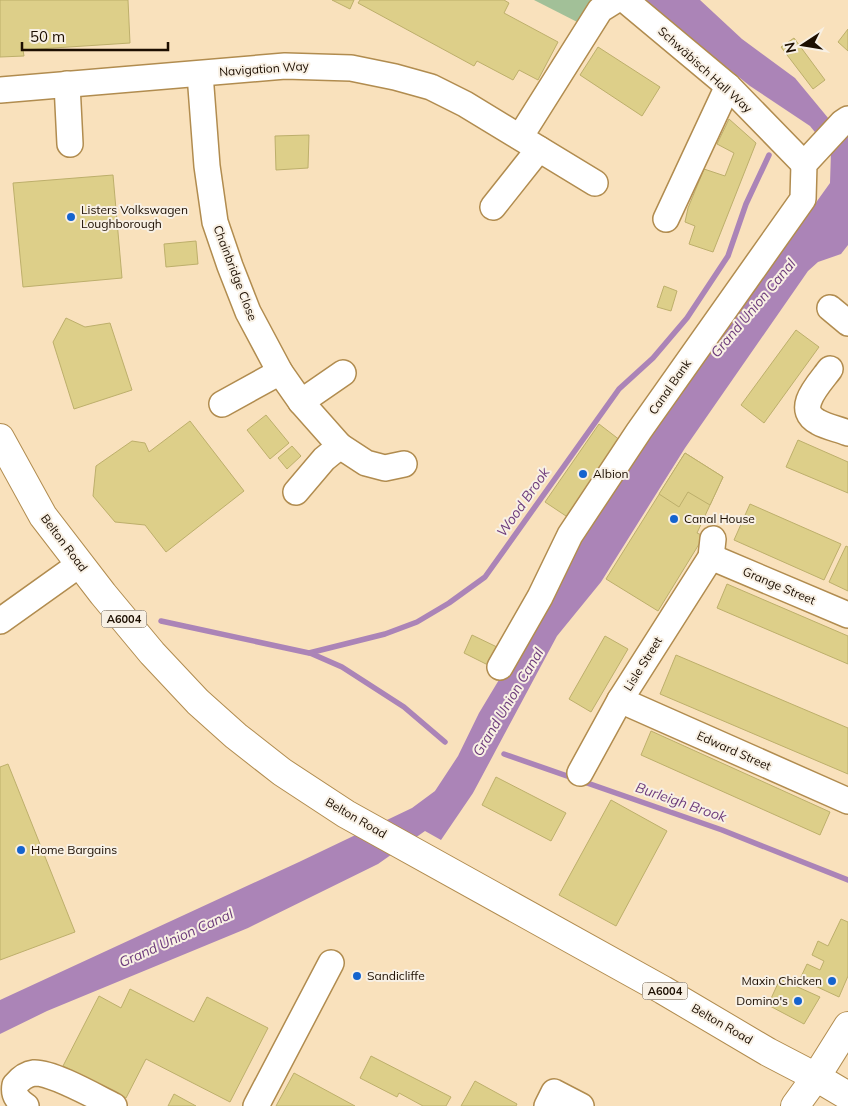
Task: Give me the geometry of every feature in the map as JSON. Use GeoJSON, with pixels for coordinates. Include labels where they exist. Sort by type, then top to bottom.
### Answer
{"type":"FeatureCollection","features":[{"type":"Feature","properties":{"kind":"main road","name":"Belton Road"},"geometry":{"type":"LineString","coordinates":[[0,438],[35,503],[103,594],[175,678],[236,736],[282,772],[339,809],[663,990],[768,1052],[816,1077]]}},
{"type":"Feature","properties":{"kind":"main road"},"geometry":{"type":"LineString","coordinates":[[796,1106],[848,1026]]}},
{"type":"Feature","properties":{"kind":"main road","name":"A6004"},"geometry":{"type":"LineString","coordinates":[[816,1077],[848,1096]]}},
{"type":"Feature","properties":{"kind":"street"},"geometry":{"type":"LineString","coordinates":[[493,208],[530,143],[600,10],[616,0]]}},
{"type":"Feature","properties":{"kind":"street","name":"Schwäbisch Hall Way"},"geometry":{"type":"LineString","coordinates":[[625,0],[728,86],[804,164]]}},
{"type":"Feature","properties":{"kind":"street","name":"Navigation Way"},"geometry":{"type":"LineString","coordinates":[[0,90],[285,66],[351,68],[432,87],[465,104],[595,183]]}},
{"type":"Feature","properties":{"kind":"street","name":"Chainbridge Close"},"geometry":{"type":"LineString","coordinates":[[200,74],[206,166],[216,222],[230,266],[248,312],[280,372],[301,402],[340,446],[366,463],[385,468],[404,464]]}},
{"type":"Feature","properties":{"kind":"street"},"geometry":{"type":"LineString","coordinates":[[67,84],[70,144]]}},
{"type":"Feature","properties":{"kind":"street"},"geometry":{"type":"LineString","coordinates":[[666,219],[728,86]]}},
{"type":"Feature","properties":{"kind":"street"},"geometry":{"type":"LineString","coordinates":[[804,164],[845,121]]}},
{"type":"Feature","properties":{"kind":"street","name":"Canal Bank"},"geometry":{"type":"LineString","coordinates":[[500,667],[540,597],[570,535],[639,431],[803,199],[804,164]]}},
{"type":"Feature","properties":{"kind":"street"},"geometry":{"type":"LineString","coordinates":[[830,369],[808,399],[810,415],[817,422],[848,433]]}},
{"type":"Feature","properties":{"kind":"street"},"geometry":{"type":"LineString","coordinates":[[222,404],[280,372]]}},
{"type":"Feature","properties":{"kind":"street"},"geometry":{"type":"LineString","coordinates":[[301,402],[343,373]]}},
{"type":"Feature","properties":{"kind":"street"},"geometry":{"type":"LineString","coordinates":[[296,492],[324,459],[340,446]]}},
{"type":"Feature","properties":{"kind":"street","name":"Grange Street"},"geometry":{"type":"LineString","coordinates":[[712,548],[848,614]]}},
{"type":"Feature","properties":{"kind":"street","name":"Lisle Street"},"geometry":{"type":"LineString","coordinates":[[580,773],[620,700],[712,548]]}},
{"type":"Feature","properties":{"kind":"street"},"geometry":{"type":"LineString","coordinates":[[0,621],[80,564]]}},
{"type":"Feature","properties":{"kind":"street","name":"Edward Street"},"geometry":{"type":"LineString","coordinates":[[620,700],[848,801]]}},
{"type":"Feature","properties":{"kind":"street"},"geometry":{"type":"LineString","coordinates":[[256,1106],[331,963]]}},
{"type":"Feature","properties":{"kind":"street"},"geometry":{"type":"LineString","coordinates":[[26,1106],[16,1096],[14,1085],[21,1078],[33,1073],[46,1074],[114,1106]]}},
{"type":"Feature","properties":{"kind":"street"},"geometry":{"type":"LineString","coordinates":[[546,1106],[554,1092],[581,1106]]}},
{"type":"Feature","properties":{"kind":"green space"},"geometry":{"type":"Polygon","coordinates":[[[534,0],[599,0],[589,28],[534,0]]]}},
{"type":"Feature","properties":{"kind":"water","name":"Grand Union Canal"},"geometry":{"type":"Polygon","coordinates":[[[643,0],[700,0],[742,39],[795,78],[843,136],[848,137],[848,245],[841,254],[818,262],[808,271],[685,448],[601,582],[557,636],[473,793],[441,840],[425,831],[378,864],[248,928],[47,1011],[0,1034],[0,1000],[412,808],[435,791],[458,756],[479,713],[547,600],[577,536],[830,183],[831,152],[810,126],[750,86],[643,0]]]}},
{"type":"Feature","properties":{"kind":"building"},"geometry":{"type":"Polygon","coordinates":[[[0,0],[128,0],[130,43],[23,50],[24,56],[0,57],[0,0]]]}},
{"type":"Feature","properties":{"kind":"building"},"geometry":{"type":"Polygon","coordinates":[[[332,0],[354,0],[350,9],[332,0]]]}},
{"type":"Feature","properties":{"kind":"building"},"geometry":{"type":"Polygon","coordinates":[[[360,0],[504,0],[509,3],[504,13],[558,42],[538,80],[519,70],[513,80],[477,61],[474,66],[358,3],[360,0]]]}},
{"type":"Feature","properties":{"kind":"building"},"geometry":{"type":"Polygon","coordinates":[[[848,29],[848,51],[838,42],[848,29]]]}},
{"type":"Feature","properties":{"kind":"building"},"geometry":{"type":"Polygon","coordinates":[[[794,38],[825,80],[813,89],[781,47],[794,38]]]}},
{"type":"Feature","properties":{"kind":"building"},"geometry":{"type":"Polygon","coordinates":[[[598,47],[660,87],[642,116],[580,75],[598,47]]]}},
{"type":"Feature","properties":{"kind":"building"},"geometry":{"type":"Polygon","coordinates":[[[729,119],[756,143],[713,252],[689,244],[695,226],[685,222],[688,208],[704,169],[725,176],[734,153],[717,144],[729,119]]]}},
{"type":"Feature","properties":{"kind":"building"},"geometry":{"type":"Polygon","coordinates":[[[309,135],[308,168],[276,170],[275,136],[309,135]]]}},
{"type":"Feature","properties":{"kind":"building"},"geometry":{"type":"Polygon","coordinates":[[[113,175],[122,278],[23,287],[13,183],[113,175]]]}},
{"type":"Feature","properties":{"kind":"building"},"geometry":{"type":"Polygon","coordinates":[[[196,241],[198,264],[166,267],[164,244],[196,241]]]}},
{"type":"Feature","properties":{"kind":"building"},"geometry":{"type":"Polygon","coordinates":[[[664,286],[677,291],[671,311],[657,307],[664,286]]]}},
{"type":"Feature","properties":{"kind":"building"},"geometry":{"type":"Polygon","coordinates":[[[66,318],[85,327],[110,323],[132,390],[74,409],[53,342],[66,318]]]}},
{"type":"Feature","properties":{"kind":"building"},"geometry":{"type":"Polygon","coordinates":[[[796,330],[819,347],[764,423],[741,405],[796,330]]]}},
{"type":"Feature","properties":{"kind":"building"},"geometry":{"type":"Polygon","coordinates":[[[266,415],[289,443],[270,459],[247,430],[266,415]]]}},
{"type":"Feature","properties":{"kind":"building"},"geometry":{"type":"Polygon","coordinates":[[[190,421],[244,491],[166,552],[145,525],[115,522],[93,496],[96,466],[132,441],[145,443],[149,452],[190,421]]]}},
{"type":"Feature","properties":{"kind":"building","name":"Albion"},"geometry":{"type":"Polygon","coordinates":[[[599,424],[625,444],[569,518],[545,502],[599,424]]]}},
{"type":"Feature","properties":{"kind":"building"},"geometry":{"type":"Polygon","coordinates":[[[798,440],[848,462],[848,493],[786,467],[798,440]]]}},
{"type":"Feature","properties":{"kind":"building"},"geometry":{"type":"Polygon","coordinates":[[[292,446],[301,456],[287,469],[278,458],[292,446]]]}},
{"type":"Feature","properties":{"kind":"building","name":"Canal House"},"geometry":{"type":"Polygon","coordinates":[[[685,453],[723,477],[697,533],[704,536],[658,611],[606,579],[685,453]]]}},
{"type":"Feature","properties":{"kind":"building"},"geometry":{"type":"Polygon","coordinates":[[[685,453],[723,477],[710,505],[688,492],[679,507],[659,494],[685,453]]]}},
{"type":"Feature","properties":{"kind":"building"},"geometry":{"type":"Polygon","coordinates":[[[750,504],[841,544],[824,580],[734,540],[750,504]]]}},
{"type":"Feature","properties":{"kind":"building"},"geometry":{"type":"Polygon","coordinates":[[[846,546],[848,547],[848,591],[829,582],[846,546]]]}},
{"type":"Feature","properties":{"kind":"building"},"geometry":{"type":"Polygon","coordinates":[[[727,584],[848,636],[848,664],[717,608],[727,584]]]}},
{"type":"Feature","properties":{"kind":"building"},"geometry":{"type":"Polygon","coordinates":[[[472,635],[499,648],[490,666],[464,653],[472,635]]]}},
{"type":"Feature","properties":{"kind":"building"},"geometry":{"type":"Polygon","coordinates":[[[605,636],[628,649],[591,712],[569,699],[605,636]]]}},
{"type":"Feature","properties":{"kind":"building"},"geometry":{"type":"Polygon","coordinates":[[[676,655],[848,728],[848,774],[660,694],[676,655]]]}},
{"type":"Feature","properties":{"kind":"building"},"geometry":{"type":"Polygon","coordinates":[[[651,731],[830,812],[820,835],[641,755],[651,731]]]}},
{"type":"Feature","properties":{"kind":"building","name":"Home Bargains"},"geometry":{"type":"Polygon","coordinates":[[[8,764],[75,932],[0,960],[0,767],[8,764]]]}},
{"type":"Feature","properties":{"kind":"building"},"geometry":{"type":"Polygon","coordinates":[[[496,777],[566,813],[551,841],[482,805],[496,777]]]}},
{"type":"Feature","properties":{"kind":"building"},"geometry":{"type":"Polygon","coordinates":[[[611,800],[667,831],[616,926],[559,895],[611,800]]]}},
{"type":"Feature","properties":{"kind":"building"},"geometry":{"type":"Polygon","coordinates":[[[841,919],[848,922],[848,976],[839,997],[800,979],[807,964],[820,970],[824,961],[812,955],[818,941],[828,946],[841,919]]]}},
{"type":"Feature","properties":{"kind":"building"},"geometry":{"type":"Polygon","coordinates":[[[780,979],[820,997],[804,1024],[768,1005],[780,979]]]}},
{"type":"Feature","properties":{"kind":"building"},"geometry":{"type":"Polygon","coordinates":[[[130,989],[194,1022],[207,997],[268,1028],[230,1102],[146,1059],[126,1098],[63,1066],[99,996],[121,1008],[130,989]]]}},
{"type":"Feature","properties":{"kind":"building"},"geometry":{"type":"Polygon","coordinates":[[[371,1056],[451,1097],[446,1106],[423,1106],[399,1093],[397,1097],[360,1078],[371,1056]]]}},
{"type":"Feature","properties":{"kind":"building"},"geometry":{"type":"Polygon","coordinates":[[[294,1073],[355,1106],[276,1106],[294,1073]]]}},
{"type":"Feature","properties":{"kind":"building"},"geometry":{"type":"Polygon","coordinates":[[[475,1081],[517,1104],[516,1106],[461,1106],[475,1081]]]}},
{"type":"Feature","properties":{"kind":"building"},"geometry":{"type":"Polygon","coordinates":[[[174,1094],[196,1106],[168,1106],[174,1094]]]}},
{"type":"Feature","properties":{"kind":"waterway","name":"Wood Brook"},"geometry":{"type":"LineString","coordinates":[[161,621],[309,653],[385,634],[417,622],[449,603],[485,577],[619,389],[653,358],[687,318],[728,256],[746,204],[769,155]]}},
{"type":"Feature","properties":{"kind":"waterway","name":"Burleigh Brook"},"geometry":{"type":"LineString","coordinates":[[310,653],[342,667],[404,707],[445,742]]}},
{"type":"Feature","properties":{"kind":"waterway","name":"Burleigh Brook"},"geometry":{"type":"LineString","coordinates":[[504,754],[722,830],[848,880]]}},
{"type":"Feature","properties":{"kind":"place","name":"Listers Volkswagen Loughborough"},"geometry":{"type":"Point","coordinates":[71,217]}},
{"type":"Feature","properties":{"kind":"place","name":"Albion"},"geometry":{"type":"Point","coordinates":[583,474]}},
{"type":"Feature","properties":{"kind":"place","name":"Canal House"},"geometry":{"type":"Point","coordinates":[674,519]}},
{"type":"Feature","properties":{"kind":"place","name":"Home Bargains"},"geometry":{"type":"Point","coordinates":[21,850]}},
{"type":"Feature","properties":{"kind":"place","name":"Sandicliffe"},"geometry":{"type":"Point","coordinates":[357,976]}},
{"type":"Feature","properties":{"kind":"place","name":"Maxin Chicken"},"geometry":{"type":"Point","coordinates":[832,981]}},
{"type":"Feature","properties":{"kind":"place","name":"Domino's"},"geometry":{"type":"Point","coordinates":[798,1001]}}]}
